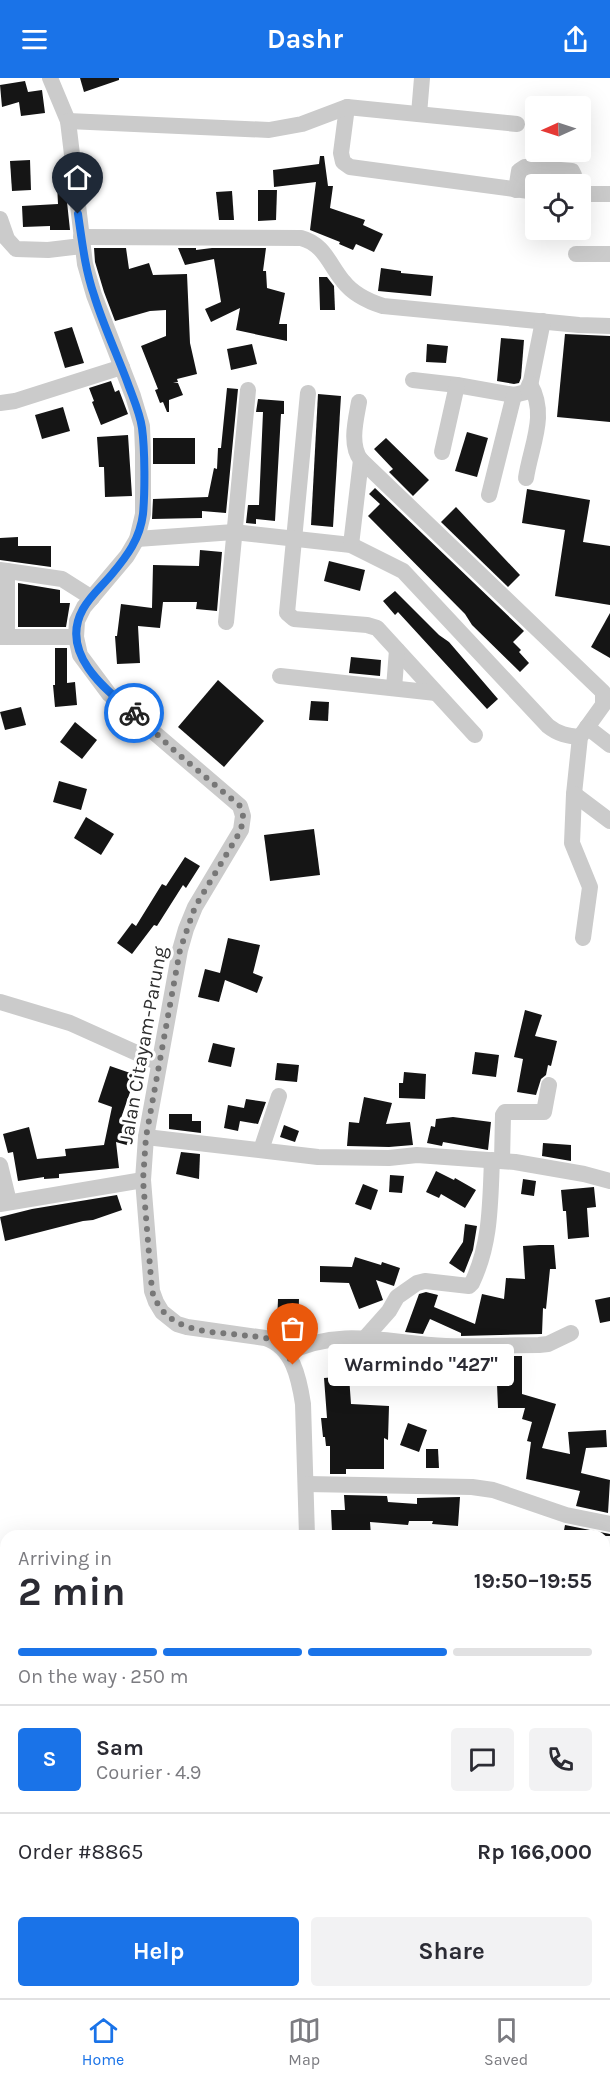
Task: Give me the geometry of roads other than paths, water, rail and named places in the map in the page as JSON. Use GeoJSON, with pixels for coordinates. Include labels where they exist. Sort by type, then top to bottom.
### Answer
{"type":"FeatureCollection","features":[{"type":"Feature","properties":{"kind":"street"},"geometry":{"type":"LineString","coordinates":[[50,78],[68,121],[82,242],[94,295],[142,426],[143,514],[137,539],[127,556],[92,598],[84,607],[77,621],[76,637],[3,637],[4,570],[62,579],[92,598]]}},
{"type":"Feature","properties":{"kind":"street"},"geometry":{"type":"LineString","coordinates":[[419,114],[422,78]]}},
{"type":"Feature","properties":{"kind":"street"},"geometry":{"type":"LineString","coordinates":[[68,121],[268,130],[302,124],[347,107],[517,124]]}},
{"type":"Feature","properties":{"kind":"street"},"geometry":{"type":"LineString","coordinates":[[347,107],[341,153],[343,162],[347,166],[525,191]]}},
{"type":"Feature","properties":{"kind":"street"},"geometry":{"type":"LineString","coordinates":[[516,190],[519,171],[525,167],[572,171],[574,174]]}},
{"type":"Feature","properties":{"kind":"street"},"geometry":{"type":"LineString","coordinates":[[591,194],[610,194]]}},
{"type":"Feature","properties":{"kind":"street"},"geometry":{"type":"LineString","coordinates":[[0,219],[8,239],[16,249],[48,250],[82,242],[301,238],[318,245],[342,280],[359,297],[370,303],[610,326]]}},
{"type":"Feature","properties":{"kind":"street"},"geometry":{"type":"LineString","coordinates":[[576,254],[610,254]]}},
{"type":"Feature","properties":{"kind":"street"},"geometry":{"type":"LineString","coordinates":[[412,380],[514,395],[526,392],[530,384],[543,321]]}},
{"type":"Feature","properties":{"kind":"street"},"geometry":{"type":"LineString","coordinates":[[0,403],[15,401],[122,367]]}},
{"type":"Feature","properties":{"kind":"street"},"geometry":{"type":"LineString","coordinates":[[526,478],[540,417],[535,392],[530,384]]}},
{"type":"Feature","properties":{"kind":"street"},"geometry":{"type":"LineString","coordinates":[[442,452],[457,385]]}},
{"type":"Feature","properties":{"kind":"street"},"geometry":{"type":"LineString","coordinates":[[226,622],[248,390]]}},
{"type":"Feature","properties":{"kind":"street"},"geometry":{"type":"LineString","coordinates":[[308,393],[286,610],[288,616],[294,619],[377,628],[475,735]]}},
{"type":"Feature","properties":{"kind":"street"},"geometry":{"type":"LineString","coordinates":[[489,495],[514,395]]}},
{"type":"Feature","properties":{"kind":"street"},"geometry":{"type":"LineString","coordinates":[[358,402],[355,440],[356,450],[361,460],[603,692],[603,705],[583,732],[574,794],[572,843],[590,887],[583,938]]}},
{"type":"Feature","properties":{"kind":"street"},"geometry":{"type":"LineString","coordinates":[[351,545],[361,460]]}},
{"type":"Feature","properties":{"kind":"street"},"geometry":{"type":"LineString","coordinates":[[137,539],[234,532],[351,545],[403,571],[548,726],[566,736],[583,732],[610,745]]}},
{"type":"Feature","properties":{"kind":"street","name":"Jalan Citayam-Parung"},"geometry":{"type":"LineString","coordinates":[[76,637],[80,655],[110,694],[240,806],[243,816],[241,830],[195,907],[186,929],[159,1063],[146,1137],[143,1180],[150,1279],[156,1302],[162,1312],[177,1324],[274,1341],[287,1353]]}},
{"type":"Feature","properties":{"kind":"street"},"geometry":{"type":"LineString","coordinates":[[394,688],[398,650]]}},
{"type":"Feature","properties":{"kind":"street"},"geometry":{"type":"LineString","coordinates":[[280,676],[436,693]]}},
{"type":"Feature","properties":{"kind":"street"},"geometry":{"type":"LineString","coordinates":[[574,794],[610,821]]}},
{"type":"Feature","properties":{"kind":"street"},"geometry":{"type":"LineString","coordinates":[[0,1002],[70,1023],[159,1063]]}},
{"type":"Feature","properties":{"kind":"street"},"geometry":{"type":"LineString","coordinates":[[365,1338],[389,1311],[397,1297],[417,1283],[425,1281],[465,1286],[472,1283],[483,1259],[503,1115],[505,1112],[544,1112],[549,1085]]}},
{"type":"Feature","properties":{"kind":"street"},"geometry":{"type":"LineString","coordinates":[[261,1150],[279,1096]]}},
{"type":"Feature","properties":{"kind":"street"},"geometry":{"type":"LineString","coordinates":[[146,1137],[318,1157],[389,1158],[417,1155],[497,1161],[584,1174],[610,1181]]}},
{"type":"Feature","properties":{"kind":"street"},"geometry":{"type":"LineString","coordinates":[[0,1165],[5,1203],[143,1180]]}},
{"type":"Feature","properties":{"kind":"street"},"geometry":{"type":"LineString","coordinates":[[308,1530],[303,1404],[300,1383],[287,1353],[312,1342],[365,1338],[445,1346],[539,1345],[548,1344],[571,1333]]}},
{"type":"Feature","properties":{"kind":"street"},"geometry":{"type":"LineString","coordinates":[[306,1484],[472,1487],[493,1490],[566,1515],[610,1524]]}},
{"type":"Feature","properties":{"kind":"place","name":"Warmindo \"427\""},"geometry":{"type":"Point","coordinates":[293,1365]}}]}
